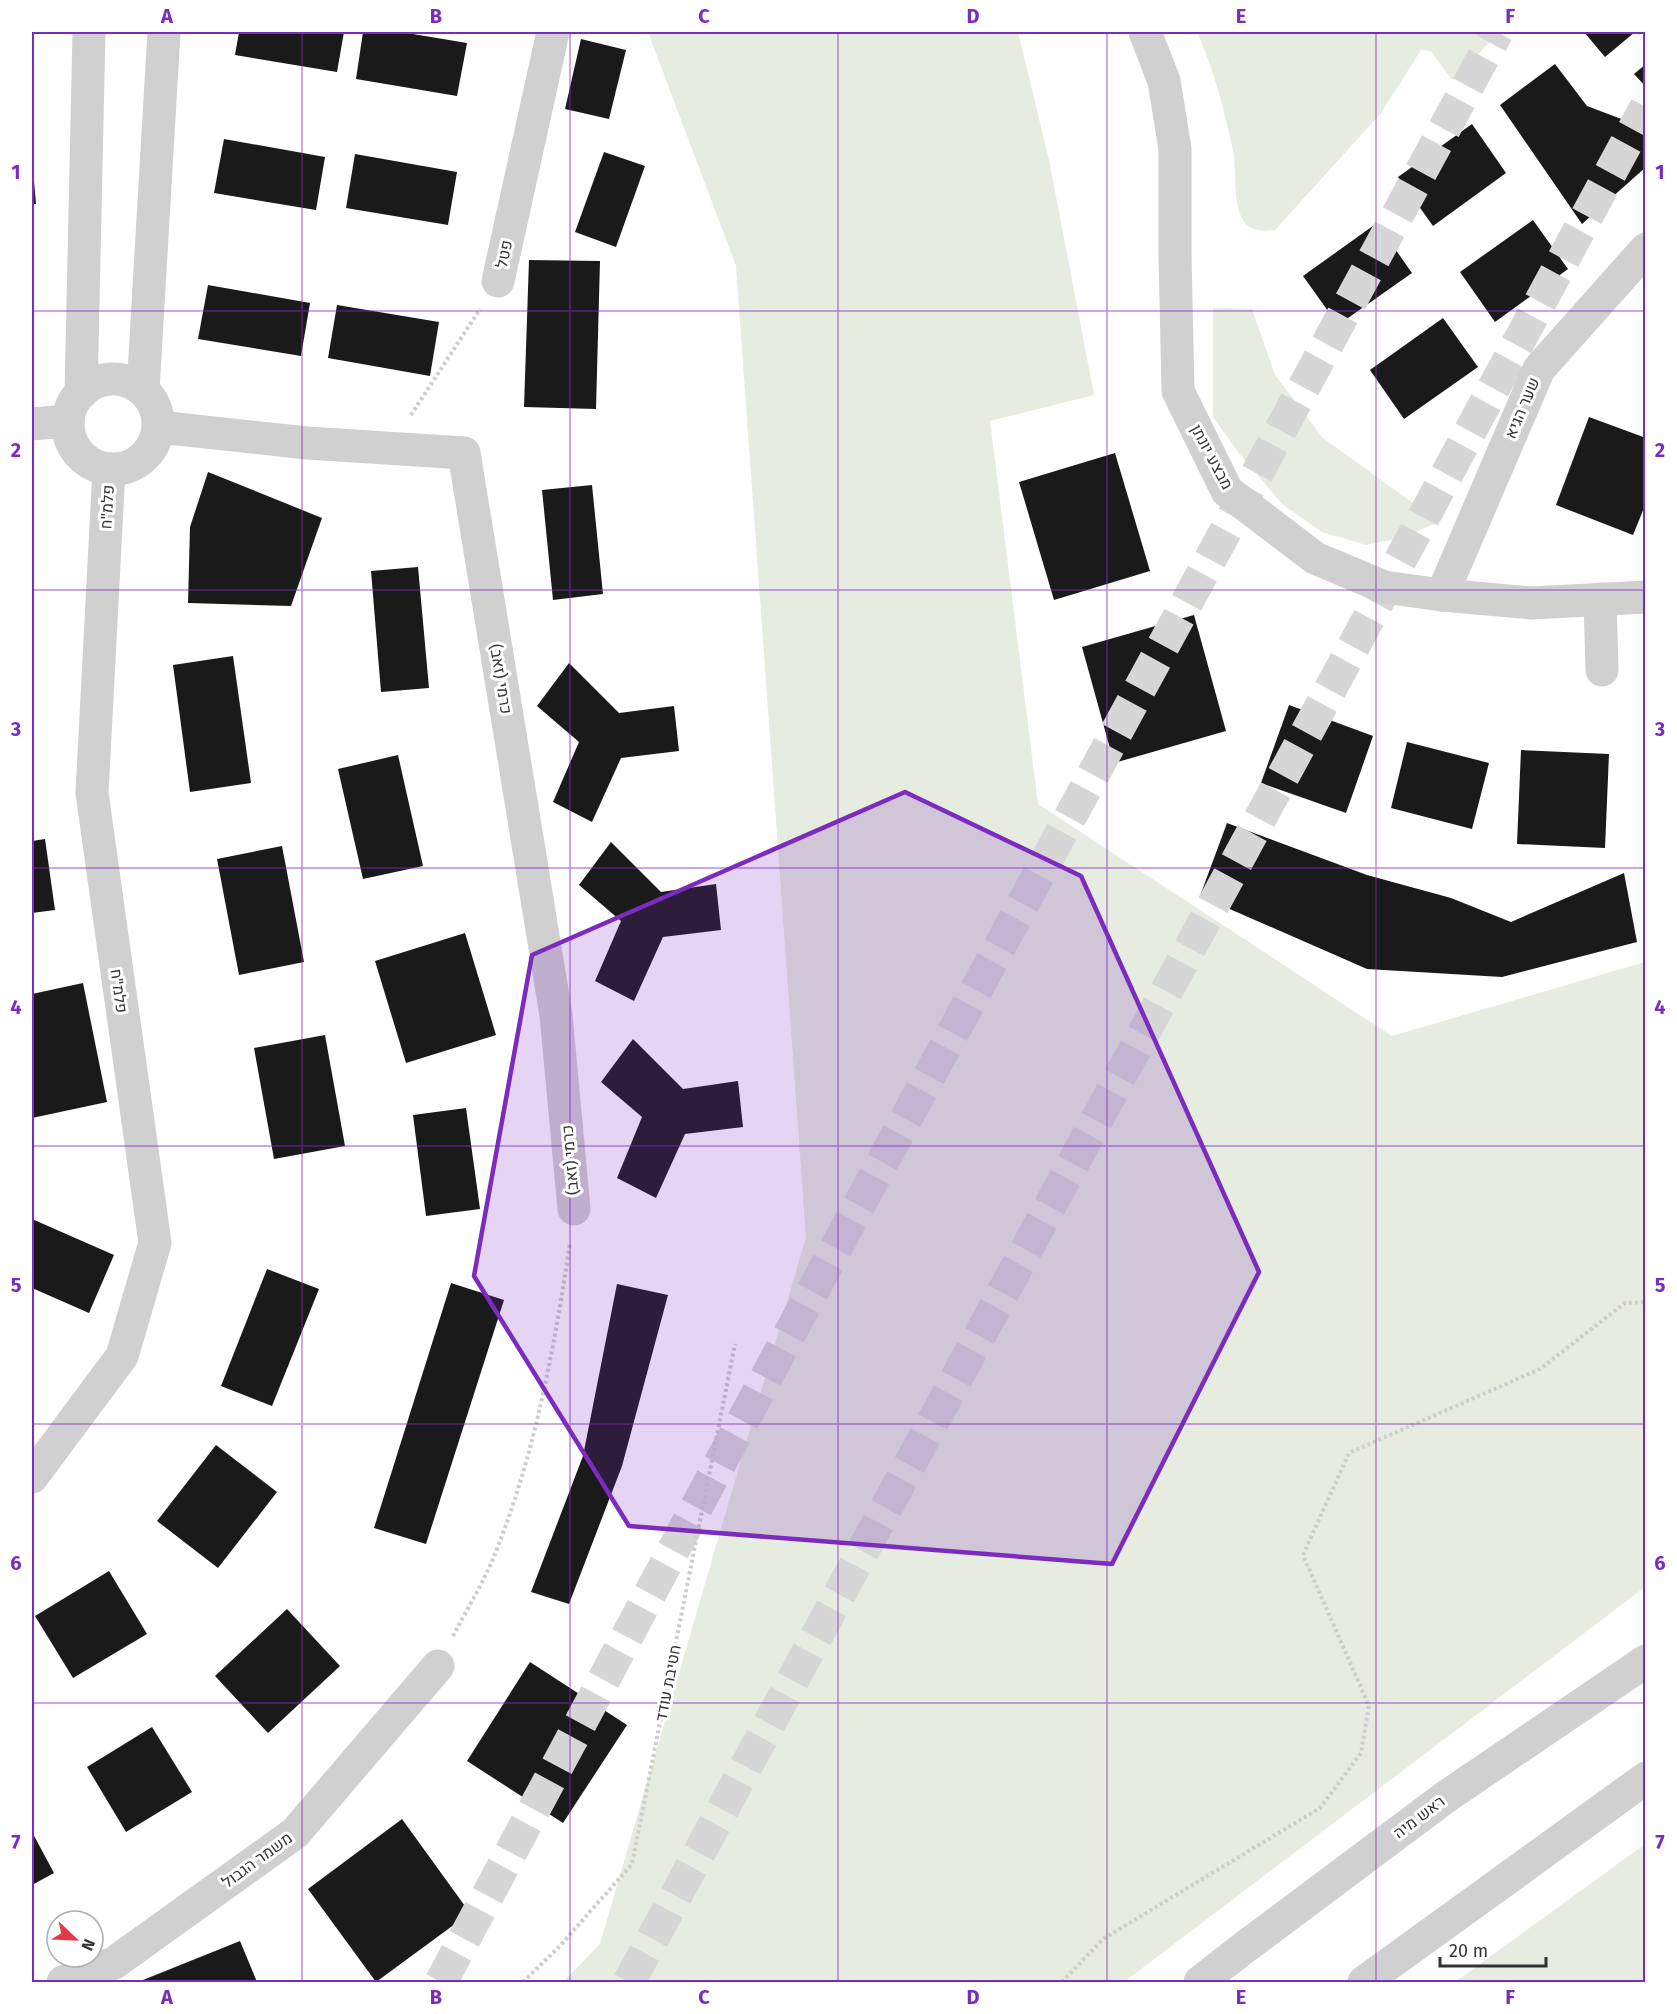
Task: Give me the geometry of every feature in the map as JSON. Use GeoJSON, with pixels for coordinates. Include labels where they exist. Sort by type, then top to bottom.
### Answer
{"type":"FeatureCollection","features":[{"type":"Feature","properties":{"kind":"street"},"geometry":{"type":"LineString","coordinates":[[32,424],[74,407],[91,384],[104,380],[125,381],[143,390],[152,400],[159,426],[148,453],[137,462],[124,468],[109,469],[96,466],[79,453],[69,435],[74,407],[89,32]]}},
{"type":"Feature","properties":{"kind":"street"},"geometry":{"type":"LineString","coordinates":[[143,390],[164,32]]}},
{"type":"Feature","properties":{"kind":"street","name":"פטל"},"geometry":{"type":"LineString","coordinates":[[498,281],[553,32]]}},
{"type":"Feature","properties":{"kind":"street","name":"מבצע יונתן"},"geometry":{"type":"LineString","coordinates":[[1145,32],[1164,81],[1175,149],[1178,391],[1227,491],[1315,558],[1384,587],[1532,603],[1646,597]]}},
{"type":"Feature","properties":{"kind":"street","name":"שער הגיא"},"geometry":{"type":"LineString","coordinates":[[1442,595],[1539,369],[1646,249]]}},
{"type":"Feature","properties":{"kind":"street","name":"כרמי (זאב)"},"geometry":{"type":"LineString","coordinates":[[159,426],[307,443],[464,453],[556,1015],[574,1209]]}},
{"type":"Feature","properties":{"kind":"street","name":"פלמ\"ח"},"geometry":{"type":"LineString","coordinates":[[32,1477],[122,1356],[155,1243],[92,793],[109,469]]}},
{"type":"Feature","properties":{"kind":"street"},"geometry":{"type":"LineString","coordinates":[[1600,599],[1602,670]]}},
{"type":"Feature","properties":{"kind":"street","name":"ראש מיה"},"geometry":{"type":"LineString","coordinates":[[1200,1983],[1447,1796],[1646,1661]]}},
{"type":"Feature","properties":{"kind":"street","name":"משמר הגבול"},"geometry":{"type":"LineString","coordinates":[[63,1983],[114,1963],[295,1833],[438,1666]]}},
{"type":"Feature","properties":{"kind":"street"},"geometry":{"type":"LineString","coordinates":[[1364,1983],[1646,1778]]}},
{"type":"Feature","properties":{"kind":"path","name":"פטל"},"geometry":{"type":"LineString","coordinates":[[389,449],[498,281]]}},
{"type":"Feature","properties":{"kind":"path"},"geometry":{"type":"LineString","coordinates":[[438,1666],[495,1555],[534,1438],[557,1329],[574,1209]]}},
{"type":"Feature","properties":{"kind":"path"},"geometry":{"type":"LineString","coordinates":[[1062,1983],[1103,1939],[1320,1808],[1361,1753],[1369,1706],[1303,1555],[1349,1453],[1540,1369],[1625,1303],[1646,1302]]}},
{"type":"Feature","properties":{"kind":"path","name":"חטיבת עודד"},"geometry":{"type":"LineString","coordinates":[[523,1983],[558,1948],[632,1864],[735,1344]]}},
{"type":"Feature","properties":{"kind":"highlighted area"},"geometry":{"type":"Polygon","coordinates":[[[905,792],[1081,876],[1259,1272],[1112,1564],[629,1526],[474,1276],[532,955],[905,792]]]}},
{"type":"Feature","properties":{"kind":"shaded area"},"geometry":{"type":"Polygon","coordinates":[[[648,32],[1018,32],[1049,160],[1094,395],[990,421],[1038,804],[1392,1036],[1645,962],[1645,1587],[1124,1982],[563,1982],[600,1944],[806,1237],[736,266],[648,32]]]}},
{"type":"Feature","properties":{"kind":"shaded area"},"geometry":{"type":"Polygon","coordinates":[[[1197,32],[1500,32],[1452,80],[1431,51],[1421,50],[1381,113],[1275,230],[1263,231],[1248,226],[1238,208],[1230,135],[1213,75],[1197,32]]]}},
{"type":"Feature","properties":{"kind":"shaded area"},"geometry":{"type":"Polygon","coordinates":[[[1213,308],[1252,309],[1275,375],[1323,438],[1439,522],[1400,538],[1366,545],[1322,532],[1282,504],[1238,452],[1213,417],[1213,308]]]}},
{"type":"Feature","properties":{"kind":"shaded area"},"geometry":{"type":"Polygon","coordinates":[[[1645,1844],[1645,1982],[1455,1982],[1645,1844]]]}},
{"type":"Feature","properties":{"kind":"building"},"geometry":{"type":"Polygon","coordinates":[[[239,32],[344,32],[337,72],[235,55],[239,32]]]}},
{"type":"Feature","properties":{"kind":"building"},"geometry":{"type":"Polygon","coordinates":[[[363,32],[401,32],[467,43],[457,96],[356,79],[363,32]]]}},
{"type":"Feature","properties":{"kind":"building"},"geometry":{"type":"Polygon","coordinates":[[[1584,32],[1635,32],[1605,57],[1584,32]]]}},
{"type":"Feature","properties":{"kind":"building"},"geometry":{"type":"Polygon","coordinates":[[[581,39],[626,50],[609,119],[565,109],[581,39]]]}},
{"type":"Feature","properties":{"kind":"building"},"geometry":{"type":"Polygon","coordinates":[[[1555,64],[1587,106],[1640,126],[1646,137],[1646,167],[1582,224],[1500,105],[1555,64]]]}},
{"type":"Feature","properties":{"kind":"building"},"geometry":{"type":"Polygon","coordinates":[[[1646,64],[1646,87],[1634,74],[1646,64]]]}},
{"type":"Feature","properties":{"kind":"building"},"geometry":{"type":"Polygon","coordinates":[[[1472,124],[1506,173],[1433,226],[1398,177],[1472,124]]]}},
{"type":"Feature","properties":{"kind":"building"},"geometry":{"type":"Polygon","coordinates":[[[224,139],[325,157],[316,210],[214,193],[224,139]]]}},
{"type":"Feature","properties":{"kind":"building"},"geometry":{"type":"Polygon","coordinates":[[[604,152],[645,166],[616,247],[575,232],[604,152]]]}},
{"type":"Feature","properties":{"kind":"building"},"geometry":{"type":"Polygon","coordinates":[[[355,154],[457,172],[448,225],[346,208],[355,154]]]}},
{"type":"Feature","properties":{"kind":"building"},"geometry":{"type":"Polygon","coordinates":[[[33,170],[36,204],[32,204],[33,170]]]}},
{"type":"Feature","properties":{"kind":"building"},"geometry":{"type":"Polygon","coordinates":[[[1533,220],[1568,269],[1495,322],[1460,272],[1533,220]]]}},
{"type":"Feature","properties":{"kind":"building"},"geometry":{"type":"Polygon","coordinates":[[[1377,223],[1412,273],[1338,325],[1303,276],[1377,223]]]}},
{"type":"Feature","properties":{"kind":"building"},"geometry":{"type":"Polygon","coordinates":[[[529,260],[600,261],[596,409],[524,407],[529,260]]]}},
{"type":"Feature","properties":{"kind":"building"},"geometry":{"type":"Polygon","coordinates":[[[208,285],[310,303],[301,356],[198,339],[208,285]]]}},
{"type":"Feature","properties":{"kind":"building"},"geometry":{"type":"Polygon","coordinates":[[[337,305],[439,322],[430,376],[328,358],[337,305]]]}},
{"type":"Feature","properties":{"kind":"building"},"geometry":{"type":"Polygon","coordinates":[[[1443,318],[1478,367],[1404,419],[1370,370],[1443,318]]]}},
{"type":"Feature","properties":{"kind":"building"},"geometry":{"type":"Polygon","coordinates":[[[1589,417],[1646,438],[1646,503],[1633,535],[1556,505],[1589,417]]]}},
{"type":"Feature","properties":{"kind":"building"},"geometry":{"type":"Polygon","coordinates":[[[1115,453],[1150,571],[1054,600],[1019,482],[1115,453]]]}},
{"type":"Feature","properties":{"kind":"building"},"geometry":{"type":"Polygon","coordinates":[[[208,472],[322,518],[291,606],[188,603],[190,527],[208,472]]]}},
{"type":"Feature","properties":{"kind":"building"},"geometry":{"type":"Polygon","coordinates":[[[592,485],[603,594],[553,600],[542,490],[592,485]]]}},
{"type":"Feature","properties":{"kind":"building"},"geometry":{"type":"Polygon","coordinates":[[[418,567],[429,688],[381,692],[371,571],[418,567]]]}},
{"type":"Feature","properties":{"kind":"building"},"geometry":{"type":"Polygon","coordinates":[[[1194,615],[1226,731],[1114,763],[1082,647],[1194,615]]]}},
{"type":"Feature","properties":{"kind":"building"},"geometry":{"type":"Polygon","coordinates":[[[233,656],[251,783],[190,792],[173,665],[233,656]]]}},
{"type":"Feature","properties":{"kind":"building"},"geometry":{"type":"Polygon","coordinates":[[[569,663],[619,713],[674,706],[679,751],[621,758],[592,822],[553,802],[579,742],[537,706],[569,663]]]}},
{"type":"Feature","properties":{"kind":"building"},"geometry":{"type":"Polygon","coordinates":[[[1289,705],[1373,736],[1346,813],[1261,783],[1289,705]]]}},
{"type":"Feature","properties":{"kind":"building"},"geometry":{"type":"Polygon","coordinates":[[[1407,742],[1489,763],[1472,829],[1391,808],[1407,742]]]}},
{"type":"Feature","properties":{"kind":"building"},"geometry":{"type":"Polygon","coordinates":[[[1521,750],[1609,754],[1605,848],[1517,844],[1521,750]]]}},
{"type":"Feature","properties":{"kind":"building"},"geometry":{"type":"Polygon","coordinates":[[[398,755],[423,866],[363,879],[338,769],[398,755]]]}},
{"type":"Feature","properties":{"kind":"building"},"geometry":{"type":"Polygon","coordinates":[[[1227,823],[1367,875],[1451,898],[1511,922],[1624,873],[1637,942],[1502,977],[1367,969],[1200,896],[1227,823]]]}},
{"type":"Feature","properties":{"kind":"building"},"geometry":{"type":"Polygon","coordinates":[[[45,839],[55,910],[32,913],[32,841],[45,839]]]}},
{"type":"Feature","properties":{"kind":"building"},"geometry":{"type":"Polygon","coordinates":[[[611,842],[661,892],[716,884],[721,930],[663,937],[634,1001],[595,981],[621,921],[579,885],[611,842]]]}},
{"type":"Feature","properties":{"kind":"building"},"geometry":{"type":"Polygon","coordinates":[[[282,846],[304,962],[239,975],[217,859],[282,846]]]}},
{"type":"Feature","properties":{"kind":"building"},"geometry":{"type":"Polygon","coordinates":[[[465,933],[496,1035],[406,1063],[375,961],[465,933]]]}},
{"type":"Feature","properties":{"kind":"building"},"geometry":{"type":"Polygon","coordinates":[[[83,983],[107,1102],[32,1118],[32,994],[83,983]]]}},
{"type":"Feature","properties":{"kind":"building"},"geometry":{"type":"Polygon","coordinates":[[[325,1035],[345,1146],[274,1159],[254,1048],[325,1035]]]}},
{"type":"Feature","properties":{"kind":"building"},"geometry":{"type":"Polygon","coordinates":[[[633,1039],[683,1089],[738,1081],[743,1127],[685,1134],[656,1198],[617,1178],[642,1117],[601,1082],[633,1039]]]}},
{"type":"Feature","properties":{"kind":"building"},"geometry":{"type":"Polygon","coordinates":[[[466,1108],[480,1209],[426,1216],[413,1115],[466,1108]]]}},
{"type":"Feature","properties":{"kind":"building"},"geometry":{"type":"Polygon","coordinates":[[[32,1219],[114,1255],[89,1313],[32,1288],[32,1219]]]}},
{"type":"Feature","properties":{"kind":"building"},"geometry":{"type":"Polygon","coordinates":[[[267,1269],[319,1289],[272,1406],[221,1386],[267,1269]]]}},
{"type":"Feature","properties":{"kind":"building"},"geometry":{"type":"Polygon","coordinates":[[[451,1283],[504,1300],[426,1544],[374,1528],[451,1283]]]}},
{"type":"Feature","properties":{"kind":"building"},"geometry":{"type":"Polygon","coordinates":[[[617,1284],[668,1295],[622,1466],[569,1604],[531,1592],[583,1456],[617,1284]]]}},
{"type":"Feature","properties":{"kind":"building"},"geometry":{"type":"Polygon","coordinates":[[[216,1445],[277,1492],[218,1568],[157,1521],[216,1445]]]}},
{"type":"Feature","properties":{"kind":"building"},"geometry":{"type":"Polygon","coordinates":[[[109,1571],[147,1634],[73,1678],[35,1616],[109,1571]]]}},
{"type":"Feature","properties":{"kind":"building"},"geometry":{"type":"Polygon","coordinates":[[[287,1609],[340,1666],[268,1733],[215,1676],[287,1609]]]}},
{"type":"Feature","properties":{"kind":"building"},"geometry":{"type":"Polygon","coordinates":[[[530,1662],[627,1725],[563,1823],[467,1761],[530,1662]]]}},
{"type":"Feature","properties":{"kind":"building"},"geometry":{"type":"Polygon","coordinates":[[[152,1727],[192,1792],[126,1832],[87,1767],[152,1727]]]}},
{"type":"Feature","properties":{"kind":"building"},"geometry":{"type":"Polygon","coordinates":[[[402,1819],[470,1913],[376,1982],[308,1889],[402,1819]]]}},
{"type":"Feature","properties":{"kind":"building"},"geometry":{"type":"Polygon","coordinates":[[[32,1832],[54,1873],[32,1885],[32,1832]]]}},
{"type":"Feature","properties":{"kind":"building"},"geometry":{"type":"Polygon","coordinates":[[[240,1941],[257,1982],[138,1982],[240,1941]]]}},
{"type":"Feature","properties":{"kind":"tunnel"},"geometry":{"type":"LineString","coordinates":[[441,1982],[852,1218],[1497,32]]}},
{"type":"Feature","properties":{"kind":"tunnel"},"geometry":{"type":"LineString","coordinates":[[629,1982],[1646,107]]}}]}
